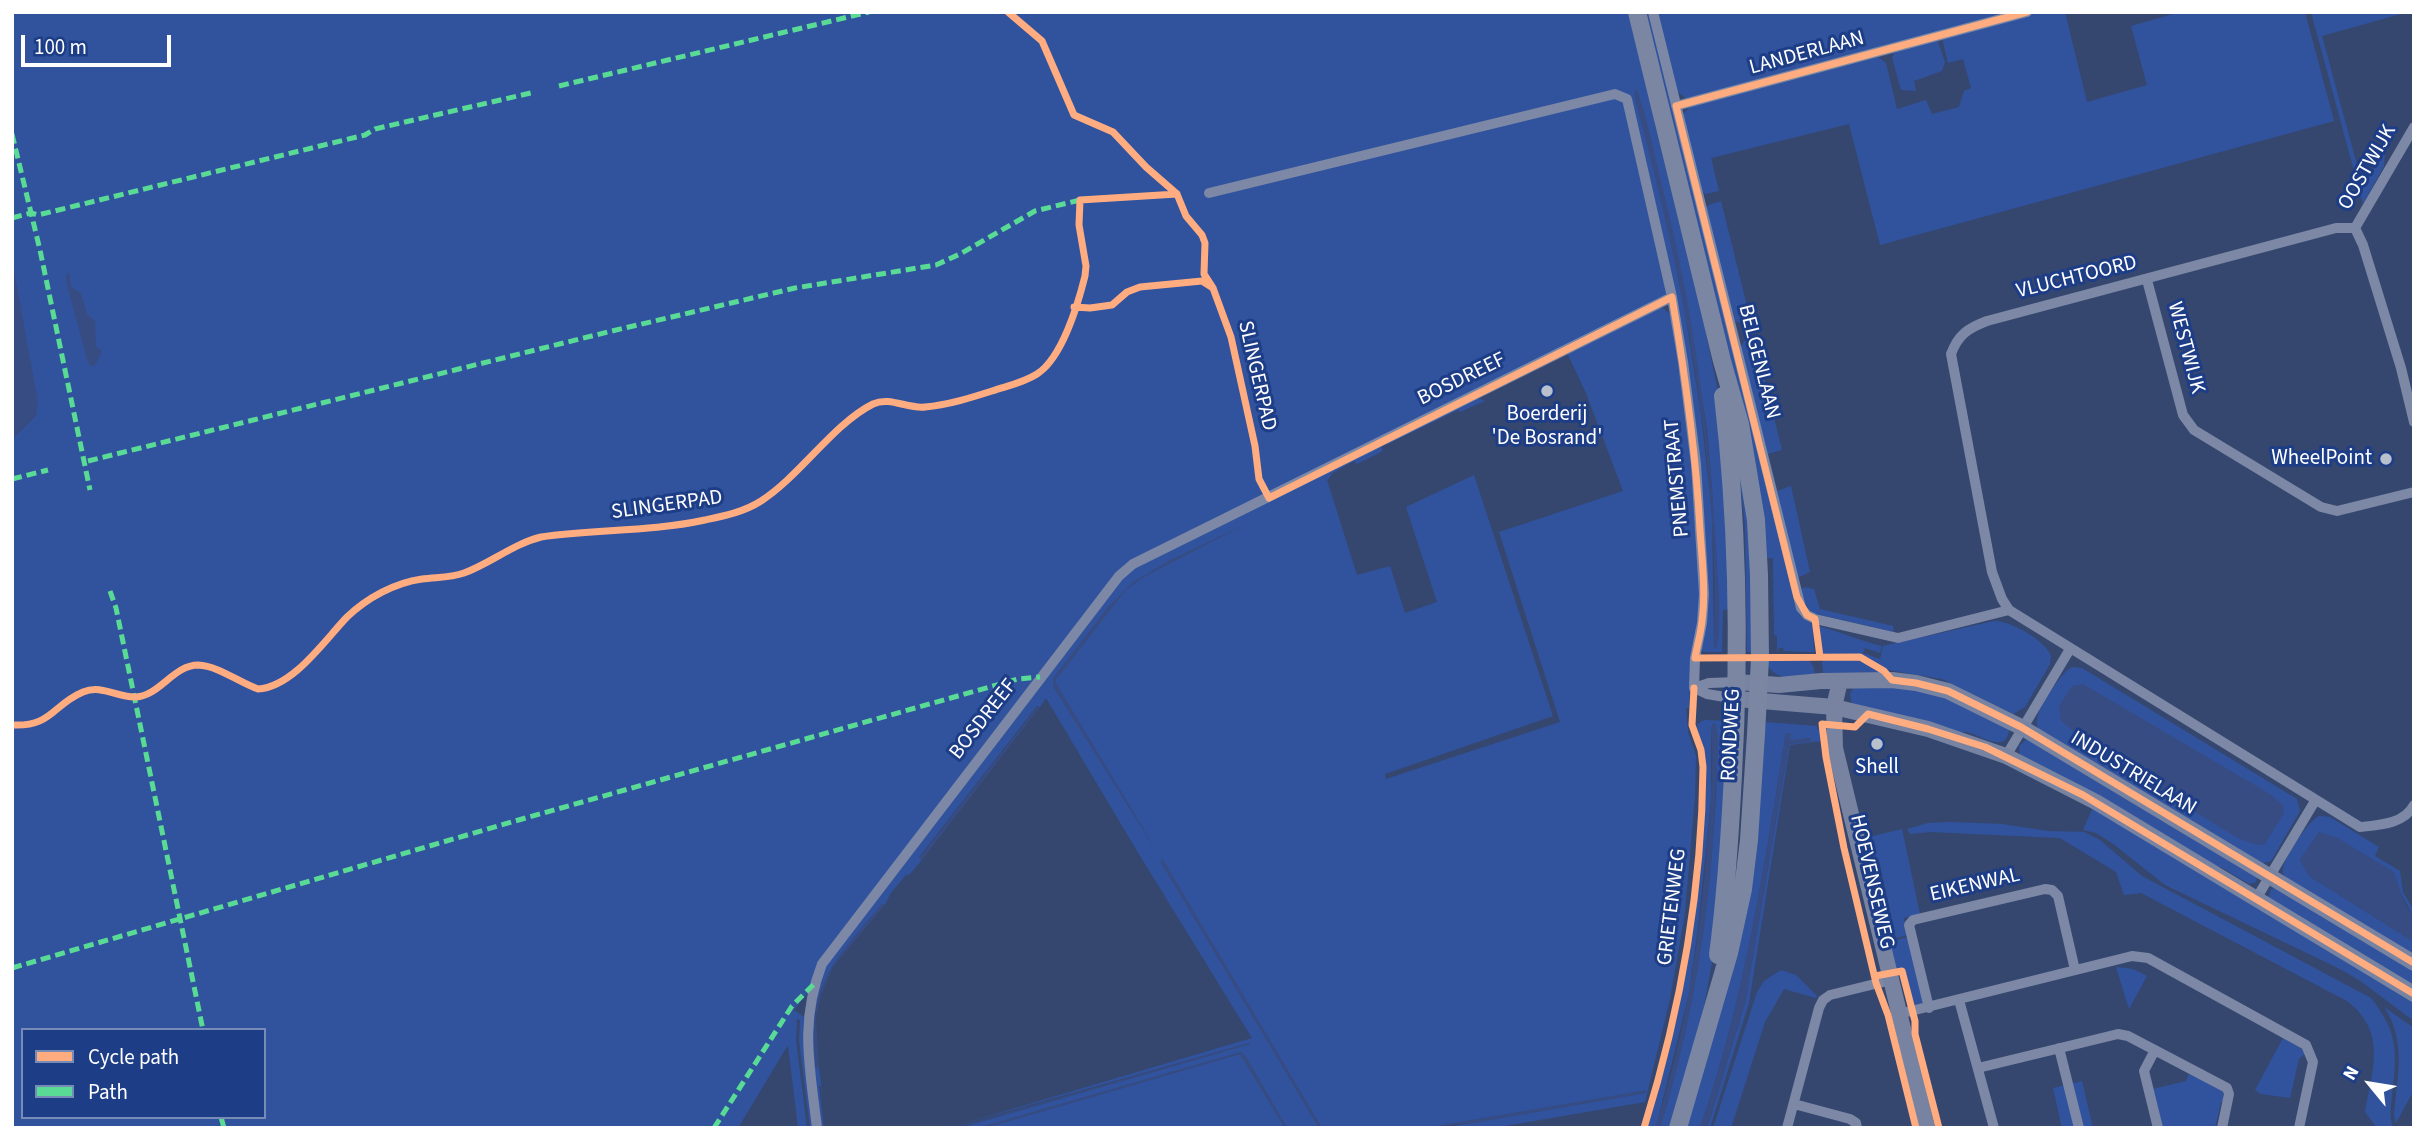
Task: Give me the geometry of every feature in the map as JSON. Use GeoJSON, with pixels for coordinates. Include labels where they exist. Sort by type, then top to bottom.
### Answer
{"type":"FeatureCollection","features":[{"type":"Feature","properties":{"kind":"main road","name":"RONDWEG"},"geometry":{"type":"LineString","coordinates":[[1637,12],[1721,361],[1740,424],[1756,520],[1759,575],[1758,692],[1749,839],[1743,890],[1729,953],[1678,1128]]}},
{"type":"Feature","properties":{"kind":"main road","name":"RONDWEG"},"geometry":{"type":"LineString","coordinates":[[1707,1026],[1728,873],[1737,690],[1735,512],[1721,361]]}},
{"type":"Feature","properties":{"kind":"main road","name":"INDUSTRIELAAN"},"geometry":{"type":"LineString","coordinates":[[1758,692],[1779,685],[1892,680],[1948,691],[2021,727],[2414,963]]}},
{"type":"Feature","properties":{"kind":"main road","name":"HOEVENSEWEG"},"geometry":{"type":"LineString","coordinates":[[1840,681],[1835,748],[1839,769],[1927,1128]]}},
{"type":"Feature","properties":{"kind":"main road","name":"INDUSTRIELAAN"},"geometry":{"type":"LineString","coordinates":[[1737,690],[1840,708],[1927,729],[2006,755],[2096,802],[2414,994]]}},
{"type":"Feature","properties":{"kind":"street","name":"BELGENLAAN"},"geometry":{"type":"LineString","coordinates":[[1653,12],[1801,608],[1811,618],[1898,638],[2009,610]]}},
{"type":"Feature","properties":{"kind":"street","name":"LANDERLAAN"},"geometry":{"type":"LineString","coordinates":[[1676,106],[2027,12]]}},
{"type":"Feature","properties":{"kind":"street","name":"PNEMSTRAAT"},"geometry":{"type":"LineString","coordinates":[[1209,193],[1615,94],[1627,99],[1672,296],[1696,464],[1704,594],[1695,658],[1694,688]]}},
{"type":"Feature","properties":{"kind":"street","name":"OOSTWIJK"},"geometry":{"type":"LineString","coordinates":[[2355,228],[2414,127]]}},
{"type":"Feature","properties":{"kind":"street","name":"VLUCHTOORD"},"geometry":{"type":"LineString","coordinates":[[2009,610],[1992,572],[1951,355],[1956,340],[1973,326],[1987,321],[2336,228],[2355,228]]}},
{"type":"Feature","properties":{"kind":"street"},"geometry":{"type":"LineString","coordinates":[[2355,228],[2363,245],[2397,355],[2414,422]]}},
{"type":"Feature","properties":{"kind":"street","name":"WESTWIJK"},"geometry":{"type":"LineString","coordinates":[[2147,280],[2183,415],[2194,430],[2320,507],[2337,511],[2414,492]]}},
{"type":"Feature","properties":{"kind":"street","name":"BOSDREEF"},"geometry":{"type":"LineString","coordinates":[[817,1128],[807,1044],[808,1017],[822,964],[1119,576],[1133,564],[1672,296]]}},
{"type":"Feature","properties":{"kind":"street"},"geometry":{"type":"LineString","coordinates":[[2009,610],[2360,827],[2400,819],[2414,805]]}},
{"type":"Feature","properties":{"kind":"street"},"geometry":{"type":"LineString","coordinates":[[2006,755],[2070,649]]}},
{"type":"Feature","properties":{"kind":"street"},"geometry":{"type":"LineString","coordinates":[[1694,688],[1709,683],[1737,690]]}},
{"type":"Feature","properties":{"kind":"street"},"geometry":{"type":"LineString","coordinates":[[1694,688],[1707,694],[1737,690]]}},
{"type":"Feature","properties":{"kind":"street"},"geometry":{"type":"LineString","coordinates":[[2256,899],[2315,801]]}},
{"type":"Feature","properties":{"kind":"street","name":"EIKENWAL"},"geometry":{"type":"LineString","coordinates":[[1929,1008],[1909,925],[1913,920],[2045,889],[2052,890],[2058,896],[2075,970]]}},
{"type":"Feature","properties":{"kind":"street"},"geometry":{"type":"LineString","coordinates":[[1899,1014],[2132,956],[2148,958],[2306,1045],[2312,1062],[2299,1128]]}},
{"type":"Feature","properties":{"kind":"street"},"geometry":{"type":"LineString","coordinates":[[1787,1128],[1819,1009],[1824,1000],[1829,995],[1891,980]]}},
{"type":"Feature","properties":{"kind":"street"},"geometry":{"type":"LineString","coordinates":[[1959,1000],[1994,1128]]}},
{"type":"Feature","properties":{"kind":"street"},"geometry":{"type":"LineString","coordinates":[[1978,1068],[2118,1034],[2128,1036],[2227,1088],[2229,1094],[2222,1128]]}},
{"type":"Feature","properties":{"kind":"street"},"geometry":{"type":"LineString","coordinates":[[2059,1048],[2079,1128]]}},
{"type":"Feature","properties":{"kind":"street"},"geometry":{"type":"LineString","coordinates":[[2155,1050],[2144,1071],[2158,1128]]}},
{"type":"Feature","properties":{"kind":"street"},"geometry":{"type":"LineString","coordinates":[[1794,1104],[1850,1119],[1857,1128]]}},
{"type":"Feature","properties":{"kind":"shaded area"},"geometry":{"type":"Polygon","coordinates":[[[12,12],[2016,12],[1717,93],[1685,98],[1677,91],[1669,93],[1795,606],[1800,616],[1813,625],[1814,652],[1784,651],[1779,648],[1777,652],[1777,636],[1774,635],[1773,558],[1766,558],[1746,435],[1663,94],[1652,97],[1655,125],[1681,211],[1721,407],[1729,488],[1730,609],[1723,610],[1722,652],[1704,652],[1701,649],[1706,588],[1701,497],[1692,411],[1675,297],[1476,393],[1426,422],[1476,397],[1485,401],[1460,412],[1458,410],[1381,446],[1383,451],[1357,464],[1354,461],[1331,474],[1327,480],[1357,575],[1390,566],[1405,613],[1437,602],[1406,507],[1474,475],[1553,716],[1385,774],[1386,779],[1560,722],[1499,532],[1623,491],[1586,393],[1567,353],[1654,309],[1663,308],[1672,316],[1687,416],[1700,594],[1691,659],[1689,708],[1686,708],[1688,732],[1696,756],[1695,796],[1685,913],[1670,999],[1645,1102],[1493,1128],[1442,1128],[1647,1091],[1426,1128],[1322,1128],[1162,859],[1161,862],[1319,1128],[1287,1128],[1241,1052],[978,1128],[960,1128],[1249,1043],[948,1128],[1252,1038],[1046,698],[919,857],[922,860],[890,894],[885,905],[882,904],[849,944],[826,977],[815,1015],[814,1039],[816,1068],[819,1068],[824,1106],[819,1086],[824,1128],[820,1128],[810,1033],[811,1010],[820,978],[794,1010],[804,1017],[803,1038],[814,1128],[810,1128],[799,1041],[800,1020],[797,1019],[796,1040],[807,1128],[798,1128],[788,1045],[738,1128],[12,1128],[12,12]],[[1685,292],[1682,294],[1701,415],[1712,514],[1716,649],[1718,592],[1707,429],[1685,292]],[[1056,684],[1053,686],[1155,848],[1056,684]]]}},
{"type":"Feature","properties":{"kind":"shaded area"},"geometry":{"type":"Polygon","coordinates":[[[2038,12],[2065,12],[2087,102],[2147,85],[2131,26],[2180,12],[2305,12],[2334,121],[1880,245],[1849,124],[1711,158],[1719,191],[1706,194],[1703,192],[1682,115],[1690,107],[1878,57],[1886,63],[1897,109],[1926,100],[1932,114],[1959,107],[1964,91],[1971,88],[1963,59],[1948,63],[1942,38],[2038,12]]]}},
{"type":"Feature","properties":{"kind":"shaded area"},"geometry":{"type":"Polygon","coordinates":[[[2311,12],[2408,12],[2322,36],[2363,187],[2385,151],[2384,166],[2363,204],[2311,12]]]}},
{"type":"Feature","properties":{"kind":"shaded area"},"geometry":{"type":"Polygon","coordinates":[[[1937,39],[1945,62],[1942,71],[1914,81],[1916,91],[1901,90],[1892,58],[1894,53],[1937,39]]]}},
{"type":"Feature","properties":{"kind":"shaded area"},"geometry":{"type":"Polygon","coordinates":[[[1637,90],[1675,239],[1700,378],[1714,518],[1719,608],[1716,649],[1715,578],[1705,440],[1683,304],[1636,103],[1634,92],[1637,90]]]}},
{"type":"Feature","properties":{"kind":"shaded area"},"geometry":{"type":"Polygon","coordinates":[[[1721,201],[1751,322],[1735,321],[1706,208],[1721,201]]]}},
{"type":"Feature","properties":{"kind":"shaded area"},"geometry":{"type":"Polygon","coordinates":[[[12,259],[38,402],[36,416],[12,440],[12,259]]]}},
{"type":"Feature","properties":{"kind":"shaded area"},"geometry":{"type":"Polygon","coordinates":[[[69,273],[71,287],[81,293],[87,314],[95,321],[96,347],[102,351],[95,366],[90,366],[87,360],[66,281],[66,274],[69,273]]]}},
{"type":"Feature","properties":{"kind":"shaded area"},"geometry":{"type":"Polygon","coordinates":[[[1754,337],[1782,450],[1768,454],[1740,348],[1745,340],[1754,337]]]}},
{"type":"Feature","properties":{"kind":"shaded area"},"geometry":{"type":"Polygon","coordinates":[[[1738,463],[1745,466],[1755,652],[1747,652],[1745,525],[1738,463]]]}},
{"type":"Feature","properties":{"kind":"shaded area"},"geometry":{"type":"Polygon","coordinates":[[[1791,486],[1810,572],[1797,578],[1777,491],[1791,486]]]}},
{"type":"Feature","properties":{"kind":"shaded area"},"geometry":{"type":"Polygon","coordinates":[[[1252,521],[1144,577],[1126,590],[1055,681],[1154,848],[1053,686],[1053,678],[1108,607],[1133,582],[1170,560],[1252,521]]]}},
{"type":"Feature","properties":{"kind":"shaded area"},"geometry":{"type":"Polygon","coordinates":[[[1804,587],[1814,589],[1820,609],[1893,626],[1894,632],[1812,613],[1800,591],[1804,587]]]}},
{"type":"Feature","properties":{"kind":"shaded area"},"geometry":{"type":"Polygon","coordinates":[[[1994,621],[2027,632],[2048,650],[2051,656],[2050,664],[2025,707],[2013,714],[1942,679],[1888,670],[1861,656],[1825,655],[1821,651],[1819,626],[1882,646],[1880,653],[1865,648],[1863,653],[1880,659],[1883,646],[1994,621]]]}},
{"type":"Feature","properties":{"kind":"shaded area"},"geometry":{"type":"Polygon","coordinates":[[[1825,659],[1859,659],[1882,673],[1823,675],[1822,662],[1825,659]]]}},
{"type":"Feature","properties":{"kind":"shaded area"},"geometry":{"type":"Polygon","coordinates":[[[1765,660],[1809,660],[1815,676],[1786,677],[1774,672],[1765,660]]]}},
{"type":"Feature","properties":{"kind":"shaded area"},"geometry":{"type":"Polygon","coordinates":[[[2072,667],[2082,668],[2297,799],[2300,811],[2271,861],[2260,864],[2040,732],[2037,726],[2038,715],[2045,699],[2072,667]]]}},
{"type":"Feature","properties":{"kind":"shaded area"},"geometry":{"type":"Polygon","coordinates":[[[2083,684],[2270,794],[2284,806],[2283,815],[2264,845],[2241,839],[2168,796],[2061,721],[2059,706],[2072,686],[2083,684]]]}},
{"type":"Feature","properties":{"kind":"shaded area"},"geometry":{"type":"Polygon","coordinates":[[[1877,686],[1920,689],[1944,696],[2009,729],[2007,737],[1998,742],[1966,732],[1954,734],[1852,704],[1850,694],[1853,688],[1877,686]]]}},
{"type":"Feature","properties":{"kind":"shaded area"},"geometry":{"type":"Polygon","coordinates":[[[1038,706],[926,855],[922,860],[919,858],[1038,706]]]}},
{"type":"Feature","properties":{"kind":"shaded area"},"geometry":{"type":"Polygon","coordinates":[[[1704,720],[1733,721],[1716,940],[1700,1029],[1673,1128],[1660,1128],[1685,1032],[1702,935],[1716,798],[1717,743],[1714,723],[1711,728],[1711,801],[1689,993],[1657,1123],[1655,1128],[1647,1128],[1674,1025],[1692,922],[1706,786],[1705,760],[1697,724],[1704,720]]]}},
{"type":"Feature","properties":{"kind":"shaded area"},"geometry":{"type":"Polygon","coordinates":[[[1765,722],[1817,726],[1817,729],[1820,729],[1820,741],[1790,745],[1749,1003],[1710,1128],[1707,1128],[1745,1003],[1789,744],[1811,741],[1811,738],[1789,741],[1786,733],[1752,932],[1729,1031],[1700,1128],[1686,1128],[1715,1028],[1735,927],[1765,722]]]}},
{"type":"Feature","properties":{"kind":"shaded area"},"geometry":{"type":"Polygon","coordinates":[[[1715,723],[1718,744],[1714,825],[1700,956],[1672,1086],[1660,1128],[1655,1128],[1684,1020],[1696,946],[1711,795],[1711,728],[1715,723]]]}},
{"type":"Feature","properties":{"kind":"shaded area"},"geometry":{"type":"Polygon","coordinates":[[[1786,733],[1791,733],[1790,740],[1811,738],[1811,741],[1789,744],[1745,1003],[1707,1128],[1700,1128],[1729,1031],[1752,932],[1786,733]]]}},
{"type":"Feature","properties":{"kind":"shaded area"},"geometry":{"type":"Polygon","coordinates":[[[2027,739],[2257,877],[2256,882],[2249,884],[2221,867],[2212,867],[2020,756],[2019,746],[2027,739]]]}},
{"type":"Feature","properties":{"kind":"shaded area"},"geometry":{"type":"Polygon","coordinates":[[[2093,807],[2414,1001],[2414,1021],[2359,980],[2338,968],[2165,885],[2112,843],[2096,833],[2083,830],[2093,807]]]}},
{"type":"Feature","properties":{"kind":"shaded area"},"geometry":{"type":"Polygon","coordinates":[[[2319,816],[2330,817],[2379,847],[2375,856],[2400,871],[2403,892],[2414,911],[2414,917],[2399,890],[2319,832],[2300,860],[2309,876],[2414,942],[2414,958],[2286,880],[2283,870],[2288,856],[2304,831],[2319,816]]]}},
{"type":"Feature","properties":{"kind":"shaded area"},"geometry":{"type":"Polygon","coordinates":[[[1950,822],[2084,832],[2100,840],[2142,876],[2371,998],[2387,1022],[2394,1044],[2391,1112],[2393,1128],[2377,1128],[2365,1112],[2373,1066],[2372,1038],[2360,1013],[2347,1001],[2141,893],[2124,895],[2116,872],[2060,838],[1930,832],[1910,834],[1907,829],[1928,823],[1950,822]]]}},
{"type":"Feature","properties":{"kind":"shaded area"},"geometry":{"type":"Polygon","coordinates":[[[1902,829],[1920,914],[1904,918],[1908,935],[1896,938],[1879,860],[1876,860],[1869,837],[1902,829]]]}},
{"type":"Feature","properties":{"kind":"shaded area"},"geometry":{"type":"Polygon","coordinates":[[[2319,832],[2336,837],[2394,872],[2405,904],[2414,917],[2414,942],[2309,876],[2300,860],[2319,832]]]}},
{"type":"Feature","properties":{"kind":"shaded area"},"geometry":{"type":"Polygon","coordinates":[[[1865,836],[1893,941],[1908,937],[1923,998],[1921,1004],[1913,1005],[1904,969],[1892,970],[1860,838],[1865,836]]]}},
{"type":"Feature","properties":{"kind":"shaded area"},"geometry":{"type":"Polygon","coordinates":[[[1162,859],[1322,1128],[1319,1128],[1161,862],[1162,859]]]}},
{"type":"Feature","properties":{"kind":"shaded area"},"geometry":{"type":"Polygon","coordinates":[[[2276,888],[2414,969],[2414,989],[2268,898],[2271,889],[2276,888]]]}},
{"type":"Feature","properties":{"kind":"shaded area"},"geometry":{"type":"Polygon","coordinates":[[[882,903],[884,906],[833,967],[821,995],[816,1017],[819,1068],[816,1069],[815,1015],[826,977],[836,960],[882,903]]]}},
{"type":"Feature","properties":{"kind":"shaded area"},"geometry":{"type":"Polygon","coordinates":[[[2116,967],[2133,969],[2147,976],[2129,1009],[2116,967]]]}},
{"type":"Feature","properties":{"kind":"shaded area"},"geometry":{"type":"Polygon","coordinates":[[[1781,970],[1796,975],[1817,996],[1816,998],[1784,989],[1765,1022],[1731,1128],[1713,1128],[1757,992],[1764,981],[1781,970]]]}},
{"type":"Feature","properties":{"kind":"shaded area"},"geometry":{"type":"Polygon","coordinates":[[[2384,1007],[2414,1028],[2414,1090],[2396,1123],[2394,1116],[2398,1046],[2396,1033],[2384,1007]]]}},
{"type":"Feature","properties":{"kind":"shaded area"},"geometry":{"type":"Polygon","coordinates":[[[2283,1038],[2307,1052],[2299,1059],[2290,1098],[2261,1094],[2255,1090],[2283,1038]]]}},
{"type":"Feature","properties":{"kind":"shaded area"},"geometry":{"type":"Polygon","coordinates":[[[1249,1043],[1250,1044],[953,1128],[1249,1043]]]}},
{"type":"Feature","properties":{"kind":"shaded area"},"geometry":{"type":"Polygon","coordinates":[[[1241,1052],[1287,1128],[1240,1054],[978,1128],[1241,1052]]]}},
{"type":"Feature","properties":{"kind":"shaded area"},"geometry":{"type":"Polygon","coordinates":[[[1240,1054],[1285,1128],[985,1128],[1240,1054]]]}},
{"type":"Feature","properties":{"kind":"shaded area"},"geometry":{"type":"Polygon","coordinates":[[[2190,1071],[2223,1092],[2223,1102],[2215,1128],[2162,1128],[2153,1089],[2186,1081],[2190,1071]]]}},
{"type":"Feature","properties":{"kind":"shaded area"},"geometry":{"type":"Polygon","coordinates":[[[2082,1081],[2093,1128],[2062,1128],[2053,1088],[2082,1081]]]}},
{"type":"Feature","properties":{"kind":"shaded area"},"geometry":{"type":"Polygon","coordinates":[[[1646,1090],[1645,1093],[1474,1123],[1426,1128],[1646,1090]]]}},
{"type":"Feature","properties":{"kind":"marked path"},"geometry":{"type":"LineString","coordinates":[[559,86],[869,12]]}},
{"type":"Feature","properties":{"kind":"marked path"},"geometry":{"type":"LineString","coordinates":[[12,218],[31,213],[38,215],[365,135],[375,129],[535,92]]}},
{"type":"Feature","properties":{"kind":"marked path"},"geometry":{"type":"LineString","coordinates":[[12,134],[40,250],[90,490]]}},
{"type":"Feature","properties":{"kind":"marked path"},"geometry":{"type":"LineString","coordinates":[[88,461],[795,288],[936,265],[1035,211],[1080,200]]}},
{"type":"Feature","properties":{"kind":"marked path"},"geometry":{"type":"LineString","coordinates":[[12,479],[48,470]]}},
{"type":"Feature","properties":{"kind":"marked path"},"geometry":{"type":"LineString","coordinates":[[110,591],[116,608],[203,1028]]}},
{"type":"Feature","properties":{"kind":"marked path"},"geometry":{"type":"LineString","coordinates":[[12,968],[515,821],[1018,679],[1040,677]]}},
{"type":"Feature","properties":{"kind":"marked path"},"geometry":{"type":"LineString","coordinates":[[714,1128],[792,1006],[815,983]]}},
{"type":"Feature","properties":{"kind":"marked path"},"geometry":{"type":"LineString","coordinates":[[222,1119],[224,1128]]}},
{"type":"Feature","properties":{"kind":"cycle path","name":"SLINGERPAD"},"geometry":{"type":"LineString","coordinates":[[1008,12],[1042,41],[1074,115],[1113,132],[1146,167],[1177,194],[1186,216],[1202,235],[1205,243],[1204,274],[1213,288],[1231,337],[1255,446],[1259,479],[1269,498],[1672,297],[1693,442],[1703,564],[1703,610],[1695,658],[1860,657],[1884,671],[1892,680],[1948,691],[2021,727],[2414,963]]}},
{"type":"Feature","properties":{"kind":"cycle path"},"geometry":{"type":"LineString","coordinates":[[1820,657],[1815,619],[1807,615],[1797,597],[1676,106],[2027,12]]}},
{"type":"Feature","properties":{"kind":"cycle path","name":"SLINGERPAD"},"geometry":{"type":"LineString","coordinates":[[12,725],[36,723],[73,697],[90,690],[103,690],[129,697],[144,695],[189,666],[206,666],[258,689],[271,686],[295,672],[355,610],[381,592],[401,584],[464,573],[521,544],[541,537],[684,524],[748,508],[775,490],[844,424],[873,404],[886,401],[918,407],[942,405],[1015,384],[1037,374],[1054,356],[1061,343],[1085,276],[1086,266],[1079,225],[1080,200],[1177,194]]}},
{"type":"Feature","properties":{"kind":"cycle path"},"geometry":{"type":"LineString","coordinates":[[1074,307],[1112,305],[1127,292],[1140,287],[1202,281],[1213,288]]}},
{"type":"Feature","properties":{"kind":"cycle path","name":"GRIETENWEG"},"geometry":{"type":"LineString","coordinates":[[1644,1128],[1678,995],[1693,904],[1702,813],[1703,767],[1701,750],[1692,725],[1694,688]]}},
{"type":"Feature","properties":{"kind":"cycle path"},"geometry":{"type":"LineString","coordinates":[[1916,1128],[1888,1015],[1876,983],[1844,848],[1822,724],[1855,727],[1868,714],[1985,747],[2083,795],[2414,994]]}},
{"type":"Feature","properties":{"kind":"cycle path"},"geometry":{"type":"LineString","coordinates":[[1875,976],[1902,971],[1939,1128]]}},
{"type":"Feature","properties":{"kind":"place","name":"Boerderij 'De Bosrand'"},"geometry":{"type":"Point","coordinates":[1547,391]}},
{"type":"Feature","properties":{"kind":"place","name":"WheelPoint"},"geometry":{"type":"Point","coordinates":[2386,459]}},
{"type":"Feature","properties":{"kind":"place","name":"Shell"},"geometry":{"type":"Point","coordinates":[1877,744]}}]}
